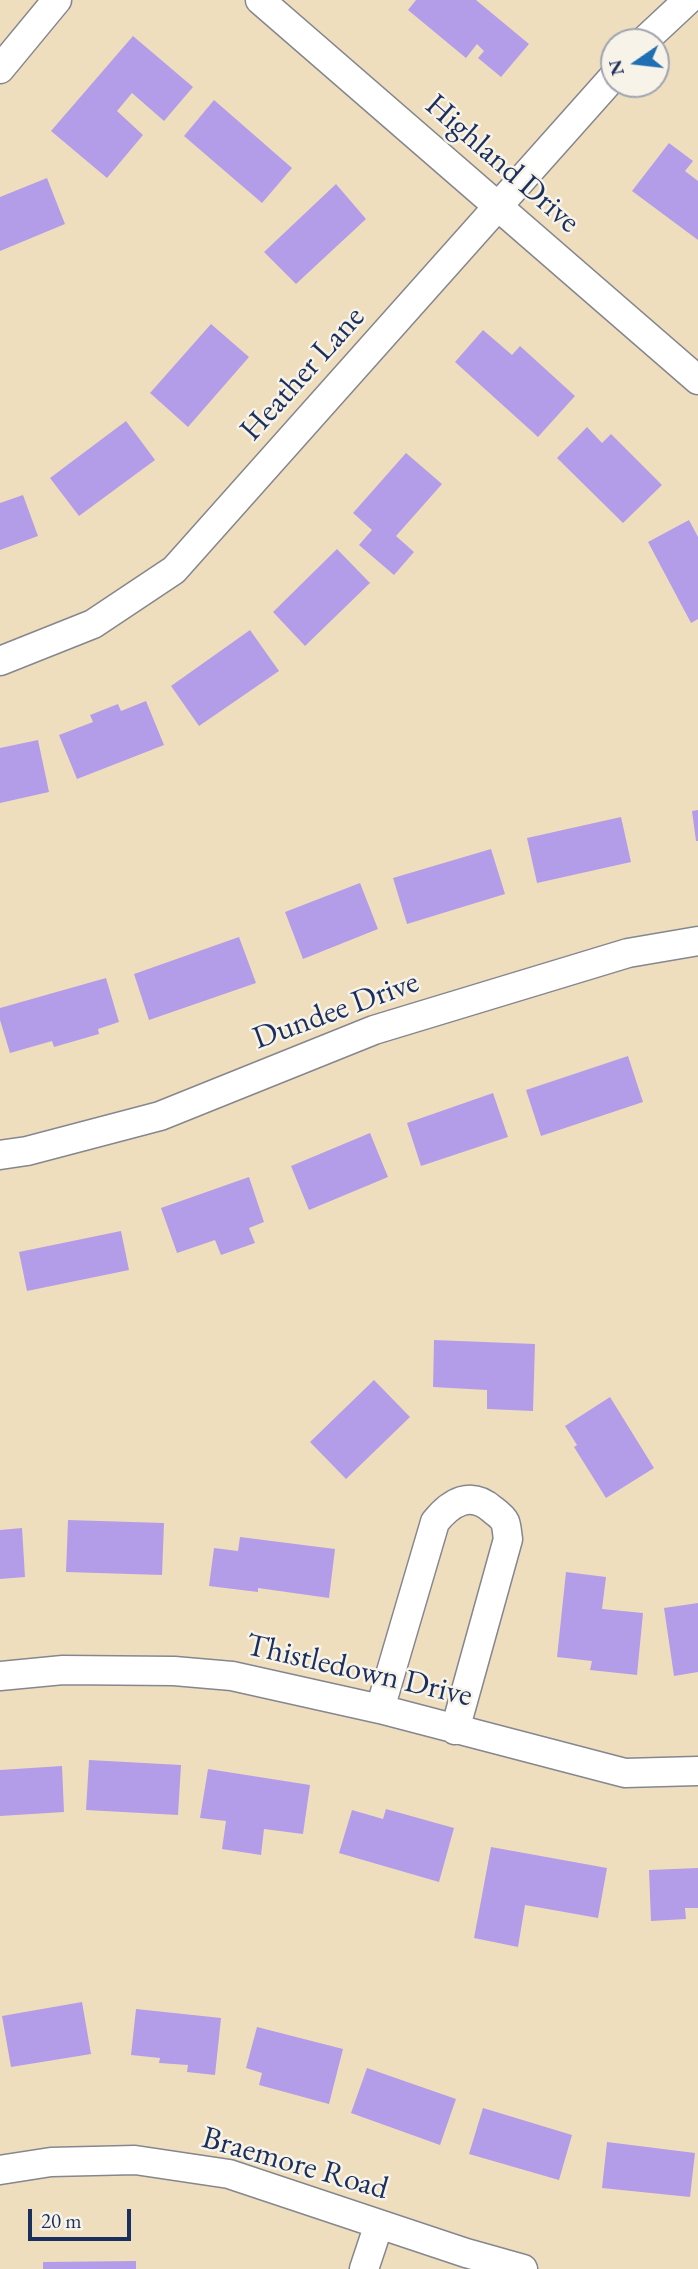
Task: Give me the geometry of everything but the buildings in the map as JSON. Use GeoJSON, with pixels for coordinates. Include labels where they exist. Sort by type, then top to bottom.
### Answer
{"type":"FeatureCollection","features":[{"type":"Feature","properties":{"kind":"street"},"geometry":{"type":"LineString","coordinates":[[0,69],[57,0]]}},
{"type":"Feature","properties":{"kind":"street","name":"Highland Drive"},"geometry":{"type":"LineString","coordinates":[[260,0],[698,380]]}},
{"type":"Feature","properties":{"kind":"street"},"geometry":{"type":"LineString","coordinates":[[658,28],[688,0]]}},
{"type":"Feature","properties":{"kind":"street","name":"Heather Lane"},"geometry":{"type":"LineString","coordinates":[[0,661],[93,624],[174,570],[600,92]]}},
{"type":"Feature","properties":{"kind":"street","name":"Dundee Drive"},"geometry":{"type":"LineString","coordinates":[[0,1155],[27,1151],[160,1116],[374,1030],[628,953],[698,941]]}},
{"type":"Feature","properties":{"kind":"street"},"geometry":{"type":"LineString","coordinates":[[380,1709],[435,1522],[446,1509],[461,1501],[477,1500],[491,1507],[504,1520],[508,1539],[455,1730]]}},
{"type":"Feature","properties":{"kind":"street","name":"Thistledown Drive"},"geometry":{"type":"LineString","coordinates":[[0,1676],[63,1670],[174,1671],[220,1675],[380,1709],[625,1773],[698,1771]]}},
{"type":"Feature","properties":{"kind":"street","name":"Braemore Road"},"geometry":{"type":"LineString","coordinates":[[0,2169],[51,2162],[135,2160],[229,2174],[379,2224],[463,2261],[523,2269]]}},
{"type":"Feature","properties":{"kind":"street"},"geometry":{"type":"LineString","coordinates":[[364,2269],[379,2224]]}}]}
